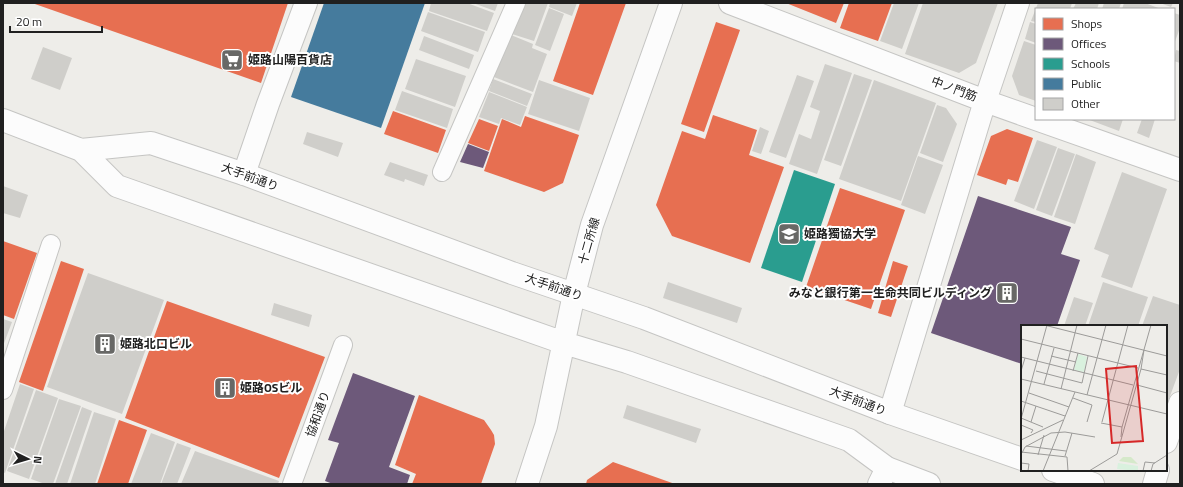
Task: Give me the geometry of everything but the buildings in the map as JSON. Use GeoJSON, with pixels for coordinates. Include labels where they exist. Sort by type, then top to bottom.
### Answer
{"type":"FeatureCollection","features":[{"type":"Feature","properties":{"kind":"street"},"geometry":{"type":"LineString","coordinates":[[244,174],[268,104],[306,3]]}},
{"type":"Feature","properties":{"kind":"street"},"geometry":{"type":"LineString","coordinates":[[442,172],[516,3]]}},
{"type":"Feature","properties":{"kind":"street","name":"十二所線"},"geometry":{"type":"LineString","coordinates":[[527,484],[546,426],[574,294],[592,225],[671,3]]}},
{"type":"Feature","properties":{"kind":"street","name":"中ノ門筋"},"geometry":{"type":"LineString","coordinates":[[730,3],[1035,119]]}},
{"type":"Feature","properties":{"kind":"street"},"geometry":{"type":"LineString","coordinates":[[890,413],[985,101],[1018,3]]}},
{"type":"Feature","properties":{"kind":"street","name":"大手前通り"},"geometry":{"type":"LineString","coordinates":[[3,120],[82,150],[117,186],[564,343],[634,365],[849,440],[883,476],[929,484]]}},
{"type":"Feature","properties":{"kind":"street","name":"中ノ門筋"},"geometry":{"type":"LineString","coordinates":[[1039,120],[1180,170]]}},
{"type":"Feature","properties":{"kind":"street","name":"大手前通り"},"geometry":{"type":"LineString","coordinates":[[82,150],[151,143],[244,174],[491,265],[644,318],[890,413],[1021,459]]}},
{"type":"Feature","properties":{"kind":"street"},"geometry":{"type":"LineString","coordinates":[[3,390],[51,244]]}},
{"type":"Feature","properties":{"kind":"street","name":"協和通り"},"geometry":{"type":"LineString","coordinates":[[292,484],[343,345]]}},
{"type":"Feature","properties":{"kind":"street"},"geometry":{"type":"LineString","coordinates":[[1167,439],[1180,403]]}},
{"type":"Feature","properties":{"kind":"street"},"geometry":{"type":"LineString","coordinates":[[1056,471],[1093,484]]}},
{"type":"Feature","properties":{"kind":"street"},"geometry":{"type":"LineString","coordinates":[[1154,484],[1158,471]]}},
{"type":"Feature","properties":{"kind":"place","name":"姫路山陽百貨店"},"geometry":{"type":"Point","coordinates":[232,60]}},
{"type":"Feature","properties":{"kind":"place","name":"姫路獨協大学"},"geometry":{"type":"Point","coordinates":[789,234]}},
{"type":"Feature","properties":{"kind":"place","name":"みなと銀行第一生命共同ビルディング"},"geometry":{"type":"Point","coordinates":[1007,293]}},
{"type":"Feature","properties":{"kind":"place","name":"姫路北口ビル"},"geometry":{"type":"Point","coordinates":[105,344]}},
{"type":"Feature","properties":{"kind":"place","name":"姫路OSビル"},"geometry":{"type":"Point","coordinates":[225,388]}}]}
